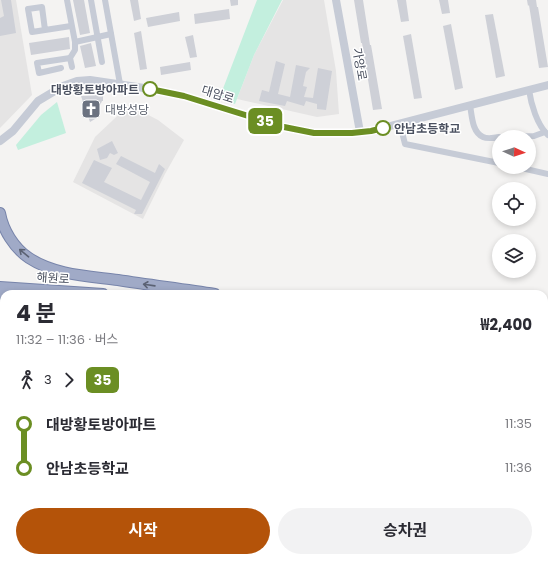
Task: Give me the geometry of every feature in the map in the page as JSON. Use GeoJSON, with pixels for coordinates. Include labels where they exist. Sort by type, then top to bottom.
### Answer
{"type":"FeatureCollection","features":[{"type":"Feature","properties":{"kind":"highway"},"geometry":{"type":"LineString","coordinates":[[0,213],[8,233],[20,250],[29,258],[52,269],[187,290]]}},
{"type":"Feature","properties":{"kind":"street"},"geometry":{"type":"LineString","coordinates":[[66,0],[75,50],[70,58],[72,67]]}},
{"type":"Feature","properties":{"kind":"street"},"geometry":{"type":"LineString","coordinates":[[91,0],[102,62]]}},
{"type":"Feature","properties":{"kind":"street"},"geometry":{"type":"LineString","coordinates":[[105,0],[120,84]]}},
{"type":"Feature","properties":{"kind":"street","name":"가양로"},"geometry":{"type":"LineString","coordinates":[[336,0],[360,132]]}},
{"type":"Feature","properties":{"kind":"street"},"geometry":{"type":"LineString","coordinates":[[45,30],[71,26]]}},
{"type":"Feature","properties":{"kind":"street"},"geometry":{"type":"LineString","coordinates":[[74,42],[111,34]]}},
{"type":"Feature","properties":{"kind":"street"},"geometry":{"type":"LineString","coordinates":[[61,68],[39,73],[37,63],[70,58]]}},
{"type":"Feature","properties":{"kind":"street","name":"대암로"},"geometry":{"type":"LineString","coordinates":[[0,141],[13,131],[38,101],[63,86],[77,81],[90,80],[120,84],[184,96],[284,127],[314,133],[352,133],[371,131],[548,85]]}},
{"type":"Feature","properties":{"kind":"street"},"geometry":{"type":"LineString","coordinates":[[529,90],[535,113],[546,133],[536,136]]}},
{"type":"Feature","properties":{"kind":"street"},"geometry":{"type":"LineString","coordinates":[[470,105],[474,127],[478,133],[484,138],[492,137]]}},
{"type":"Feature","properties":{"kind":"street"},"geometry":{"type":"LineString","coordinates":[[400,124],[405,144],[492,162]]}},
{"type":"Feature","properties":{"kind":"street"},"geometry":{"type":"LineString","coordinates":[[536,171],[548,174]]}},
{"type":"Feature","properties":{"kind":"shaded area"},"geometry":{"type":"Polygon","coordinates":[[[0,0],[16,0],[32,95],[0,128],[0,0]]]}},
{"type":"Feature","properties":{"kind":"shaded area"},"geometry":{"type":"Polygon","coordinates":[[[283,0],[324,0],[336,71],[339,114],[317,117],[237,99],[254,55],[283,0]]]}},
{"type":"Feature","properties":{"kind":"shaded area"},"geometry":{"type":"Polygon","coordinates":[[[129,105],[158,120],[184,140],[165,174],[143,219],[73,182],[95,137],[129,105]]]}},
{"type":"Feature","properties":{"kind":"green space"},"geometry":{"type":"Polygon","coordinates":[[[257,0],[282,0],[254,55],[235,104],[219,99],[257,0]]]}},
{"type":"Feature","properties":{"kind":"green space"},"geometry":{"type":"Polygon","coordinates":[[[57,102],[66,133],[18,150],[16,145],[41,115],[57,102]]]}},
{"type":"Feature","properties":{"kind":"building"},"geometry":{"type":"Polygon","coordinates":[[[1,0],[11,0],[16,33],[0,36],[0,18],[4,16],[1,0]]]}},
{"type":"Feature","properties":{"kind":"building"},"geometry":{"type":"Polygon","coordinates":[[[73,0],[84,0],[90,33],[80,35],[73,0]]]}},
{"type":"Feature","properties":{"kind":"building"},"geometry":{"type":"Polygon","coordinates":[[[130,0],[138,0],[141,19],[134,21],[130,0]]]}},
{"type":"Feature","properties":{"kind":"building"},"geometry":{"type":"Polygon","coordinates":[[[230,0],[238,0],[238,5],[231,6],[230,0]]]}},
{"type":"Feature","properties":{"kind":"building"},"geometry":{"type":"Polygon","coordinates":[[[354,0],[363,0],[382,109],[373,110],[354,0]]]}},
{"type":"Feature","properties":{"kind":"building"},"geometry":{"type":"Polygon","coordinates":[[[397,0],[406,0],[409,21],[401,22],[397,0]]]}},
{"type":"Feature","properties":{"kind":"building"},"geometry":{"type":"Polygon","coordinates":[[[439,0],[448,0],[450,13],[442,14],[439,0]]]}},
{"type":"Feature","properties":{"kind":"building"},"geometry":{"type":"Polygon","coordinates":[[[527,0],[536,0],[548,67],[539,68],[527,0]]]}},
{"type":"Feature","properties":{"kind":"building"},"geometry":{"type":"Polygon","coordinates":[[[229,9],[230,19],[195,24],[194,14],[229,9]]]}},
{"type":"Feature","properties":{"kind":"building"},"geometry":{"type":"Polygon","coordinates":[[[179,12],[180,21],[148,27],[146,18],[179,12]]]}},
{"type":"Feature","properties":{"kind":"building"},"geometry":{"type":"Polygon","coordinates":[[[493,14],[505,76],[496,78],[485,15],[493,14]]]}},
{"type":"Feature","properties":{"kind":"building"},"geometry":{"type":"Polygon","coordinates":[[[451,24],[463,88],[455,90],[443,26],[451,24]]]}},
{"type":"Feature","properties":{"kind":"building"},"geometry":{"type":"Polygon","coordinates":[[[141,31],[147,69],[140,70],[134,33],[141,31]]]}},
{"type":"Feature","properties":{"kind":"building"},"geometry":{"type":"Polygon","coordinates":[[[411,34],[422,98],[414,99],[403,36],[411,34]]]}},
{"type":"Feature","properties":{"kind":"building"},"geometry":{"type":"Polygon","coordinates":[[[193,35],[197,57],[190,58],[185,37],[193,35]]]}},
{"type":"Feature","properties":{"kind":"building"},"geometry":{"type":"Polygon","coordinates":[[[69,37],[70,49],[31,55],[29,43],[69,37]]]}},
{"type":"Feature","properties":{"kind":"building"},"geometry":{"type":"Polygon","coordinates":[[[91,43],[96,66],[85,68],[80,46],[91,43]]]}},
{"type":"Feature","properties":{"kind":"building"},"geometry":{"type":"Polygon","coordinates":[[[276,61],[285,64],[278,94],[290,97],[296,65],[310,68],[306,72],[303,86],[307,87],[304,97],[313,98],[318,68],[332,71],[326,110],[317,109],[317,104],[306,101],[304,106],[287,101],[285,106],[259,101],[262,90],[269,92],[276,61]]]}},
{"type":"Feature","properties":{"kind":"building"},"geometry":{"type":"Polygon","coordinates":[[[190,62],[191,70],[161,75],[160,67],[190,62]]]}},
{"type":"Feature","properties":{"kind":"building","name":"대방성당"},"geometry":{"type":"Polygon","coordinates":[[[81,96],[103,96],[103,101],[97,110],[100,116],[90,122],[81,96]]]}},
{"type":"Feature","properties":{"kind":"building"},"geometry":{"type":"Polygon","coordinates":[[[112,141],[118,153],[114,155],[110,153],[107,158],[100,160],[97,149],[112,141]]]}},
{"type":"Feature","properties":{"kind":"building"},"geometry":{"type":"Polygon","coordinates":[[[121,156],[155,173],[159,164],[165,169],[142,214],[134,214],[136,210],[82,183],[94,160],[112,168],[104,182],[141,200],[150,182],[116,164],[121,156]]]}},
{"type":"Feature","properties":{"kind":"bus line","name":"35"},"geometry":{"type":"LineString","coordinates":[[150,89],[184,96],[284,127],[314,133],[352,133],[383,128]]}},
{"type":"Feature","properties":{"kind":"place","name":"대방황토방아파트"},"geometry":{"type":"Point","coordinates":[150,89]}},
{"type":"Feature","properties":{"kind":"place","name":"대방성당"},"geometry":{"type":"Point","coordinates":[91,109]}},
{"type":"Feature","properties":{"kind":"place","name":"안남초등학교"},"geometry":{"type":"Point","coordinates":[383,128]}}]}
